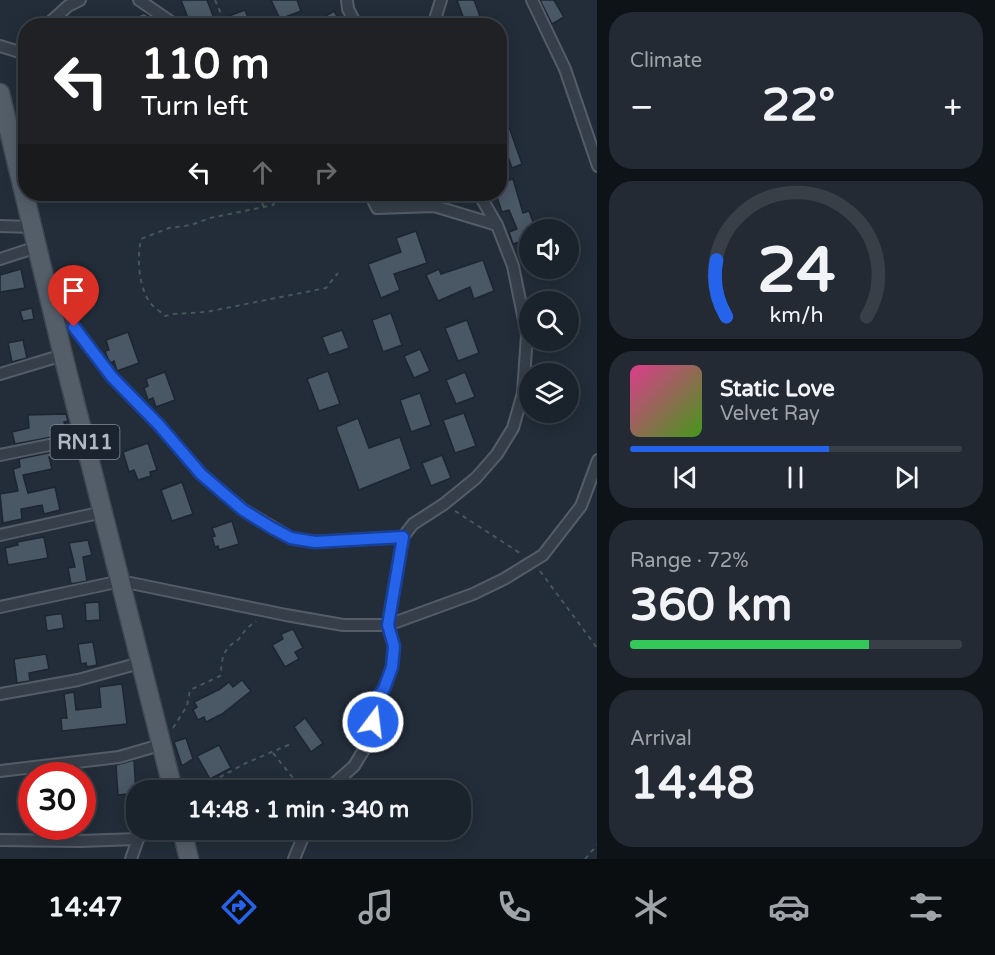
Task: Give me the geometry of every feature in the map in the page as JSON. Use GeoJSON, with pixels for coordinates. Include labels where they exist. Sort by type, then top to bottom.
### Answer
{"type":"FeatureCollection","features":[{"type":"Feature","properties":{"kind":"main road","name":"RN11"},"geometry":{"type":"LineString","coordinates":[[0,93],[18,168]]}},
{"type":"Feature","properties":{"kind":"main road","name":"RN11"},"geometry":{"type":"LineString","coordinates":[[26,201],[169,780]]}},
{"type":"Feature","properties":{"kind":"main road"},"geometry":{"type":"LineString","coordinates":[[184,840],[189,859]]}},
{"type":"Feature","properties":{"kind":"street"},"geometry":{"type":"LineString","coordinates":[[55,18],[68,6],[80,0]]}},
{"type":"Feature","properties":{"kind":"street"},"geometry":{"type":"LineString","coordinates":[[139,0],[164,18]]}},
{"type":"Feature","properties":{"kind":"street"},"geometry":{"type":"LineString","coordinates":[[347,0],[353,18]]}},
{"type":"Feature","properties":{"kind":"street"},"geometry":{"type":"LineString","coordinates":[[435,18],[441,0]]}},
{"type":"Feature","properties":{"kind":"street"},"geometry":{"type":"LineString","coordinates":[[532,0],[565,69],[597,166]]}},
{"type":"Feature","properties":{"kind":"street"},"geometry":{"type":"LineString","coordinates":[[0,46],[18,49]]}},
{"type":"Feature","properties":{"kind":"street"},"geometry":{"type":"LineString","coordinates":[[374,201],[377,208],[434,206],[497,225]]}},
{"type":"Feature","properties":{"kind":"street"},"geometry":{"type":"LineString","coordinates":[[338,780],[354,766],[368,743],[375,705],[392,667],[394,646],[388,625],[403,537],[413,524],[444,504],[476,478],[497,454],[513,428],[523,393],[527,335],[513,266],[497,225],[484,201]]}},
{"type":"Feature","properties":{"kind":"street"},"geometry":{"type":"LineString","coordinates":[[0,226],[32,227]]}},
{"type":"Feature","properties":{"kind":"street"},"geometry":{"type":"LineString","coordinates":[[0,259],[38,247]]}},
{"type":"Feature","properties":{"kind":"street"},"geometry":{"type":"LineString","coordinates":[[49,294],[112,377],[159,425],[201,474],[243,510],[291,538],[315,542],[403,537]]}},
{"type":"Feature","properties":{"kind":"street"},"geometry":{"type":"LineString","coordinates":[[0,374],[63,355]]}},
{"type":"Feature","properties":{"kind":"street"},"geometry":{"type":"LineString","coordinates":[[0,455],[84,438]]}},
{"type":"Feature","properties":{"kind":"street"},"geometry":{"type":"LineString","coordinates":[[0,607],[121,581],[268,612],[343,625],[388,625],[473,594],[504,579],[543,555],[581,506],[597,460]]}},
{"type":"Feature","properties":{"kind":"street"},"geometry":{"type":"LineString","coordinates":[[0,535],[103,512]]}},
{"type":"Feature","properties":{"kind":"street"},"geometry":{"type":"LineString","coordinates":[[0,694],[78,680],[140,663]]}},
{"type":"Feature","properties":{"kind":"street"},"geometry":{"type":"LineString","coordinates":[[0,771],[119,757],[160,746]]}},
{"type":"Feature","properties":{"kind":"street"},"geometry":{"type":"LineString","coordinates":[[0,840],[79,841],[126,836]]}},
{"type":"Feature","properties":{"kind":"street"},"geometry":{"type":"LineString","coordinates":[[131,859],[139,840]]}},
{"type":"Feature","properties":{"kind":"street"},"geometry":{"type":"LineString","coordinates":[[294,859],[302,840]]}},
{"type":"Feature","properties":{"kind":"path"},"geometry":{"type":"LineString","coordinates":[[215,0],[221,18]]}},
{"type":"Feature","properties":{"kind":"path"},"geometry":{"type":"LineString","coordinates":[[261,201],[264,207]]}},
{"type":"Feature","properties":{"kind":"path"},"geometry":{"type":"LineString","coordinates":[[275,201],[273,205],[169,228],[141,239],[139,251],[142,284],[150,303],[165,316],[206,312],[326,288],[338,273]]}},
{"type":"Feature","properties":{"kind":"path"},"geometry":{"type":"LineString","coordinates":[[160,746],[187,706],[190,690],[220,676],[223,656],[228,647],[268,612]]}},
{"type":"Feature","properties":{"kind":"path"},"geometry":{"type":"LineString","coordinates":[[215,780],[246,763],[293,743]]}},
{"type":"Feature","properties":{"kind":"path"},"geometry":{"type":"LineString","coordinates":[[272,752],[294,780]]}},
{"type":"Feature","properties":{"kind":"path"},"geometry":{"type":"LineString","coordinates":[[585,859],[597,844]]}},
{"type":"Feature","properties":{"kind":"building"},"geometry":{"type":"Polygon","coordinates":[[[181,0],[207,0],[214,18],[188,18],[181,0]]]}},
{"type":"Feature","properties":{"kind":"building"},"geometry":{"type":"Polygon","coordinates":[[[271,0],[297,0],[301,11],[280,18],[271,0]]]}},
{"type":"Feature","properties":{"kind":"building"},"geometry":{"type":"Polygon","coordinates":[[[457,0],[474,0],[480,16],[464,18],[457,0]]]}},
{"type":"Feature","properties":{"kind":"building"},"geometry":{"type":"Polygon","coordinates":[[[540,0],[554,0],[564,17],[552,24],[540,0]]]}},
{"type":"Feature","properties":{"kind":"building"},"geometry":{"type":"Polygon","coordinates":[[[245,10],[248,18],[223,18],[245,10]]]}},
{"type":"Feature","properties":{"kind":"building"},"geometry":{"type":"Polygon","coordinates":[[[334,11],[338,18],[322,18],[334,11]]]}},
{"type":"Feature","properties":{"kind":"building"},"geometry":{"type":"Polygon","coordinates":[[[144,13],[150,18],[132,18],[144,13]]]}},
{"type":"Feature","properties":{"kind":"building"},"geometry":{"type":"Polygon","coordinates":[[[507,121],[522,164],[512,168],[507,154],[507,121]]]}},
{"type":"Feature","properties":{"kind":"building"},"geometry":{"type":"Polygon","coordinates":[[[513,179],[523,213],[529,211],[532,219],[519,219],[519,242],[513,244],[509,232],[517,229],[509,210],[502,212],[498,201],[507,201],[507,181],[513,179]]]}},
{"type":"Feature","properties":{"kind":"building"},"geometry":{"type":"Polygon","coordinates":[[[416,231],[427,263],[394,274],[400,290],[381,298],[368,264],[401,252],[396,238],[416,231]]]}},
{"type":"Feature","properties":{"kind":"building"},"geometry":{"type":"Polygon","coordinates":[[[483,260],[494,291],[474,299],[470,287],[438,301],[426,275],[439,269],[441,274],[483,260]]]}},
{"type":"Feature","properties":{"kind":"building"},"geometry":{"type":"Polygon","coordinates":[[[21,269],[25,288],[0,292],[0,275],[21,269]]]}},
{"type":"Feature","properties":{"kind":"building"},"geometry":{"type":"Polygon","coordinates":[[[32,308],[34,319],[23,321],[20,311],[32,308]]]}},
{"type":"Feature","properties":{"kind":"building"},"geometry":{"type":"Polygon","coordinates":[[[391,313],[402,345],[383,352],[372,320],[391,313]]]}},
{"type":"Feature","properties":{"kind":"building"},"geometry":{"type":"Polygon","coordinates":[[[467,320],[479,353],[458,361],[445,328],[467,320]]]}},
{"type":"Feature","properties":{"kind":"building"},"geometry":{"type":"Polygon","coordinates":[[[342,330],[349,348],[329,355],[322,337],[342,330]]]}},
{"type":"Feature","properties":{"kind":"building"},"geometry":{"type":"Polygon","coordinates":[[[128,332],[139,363],[117,371],[114,361],[111,363],[105,351],[109,350],[106,340],[128,332]]]}},
{"type":"Feature","properties":{"kind":"building"},"geometry":{"type":"Polygon","coordinates":[[[23,340],[27,358],[12,362],[8,343],[23,340]]]}},
{"type":"Feature","properties":{"kind":"building"},"geometry":{"type":"Polygon","coordinates":[[[420,349],[430,371],[414,378],[404,356],[420,349]]]}},
{"type":"Feature","properties":{"kind":"building"},"geometry":{"type":"Polygon","coordinates":[[[328,371],[340,404],[319,411],[307,379],[328,371]]]}},
{"type":"Feature","properties":{"kind":"building"},"geometry":{"type":"Polygon","coordinates":[[[165,372],[175,400],[156,407],[153,398],[148,400],[144,388],[148,386],[146,379],[165,372]]]}},
{"type":"Feature","properties":{"kind":"building"},"geometry":{"type":"Polygon","coordinates":[[[465,372],[475,397],[456,404],[446,380],[465,372]]]}},
{"type":"Feature","properties":{"kind":"building"},"geometry":{"type":"Polygon","coordinates":[[[420,393],[431,425],[411,432],[400,400],[420,393]]]}},
{"type":"Feature","properties":{"kind":"building"},"geometry":{"type":"Polygon","coordinates":[[[464,413],[476,446],[455,453],[443,420],[464,413]]]}},
{"type":"Feature","properties":{"kind":"building"},"geometry":{"type":"Polygon","coordinates":[[[66,414],[68,421],[64,422],[68,434],[15,444],[12,432],[29,428],[28,415],[66,414]]]}},
{"type":"Feature","properties":{"kind":"building"},"geometry":{"type":"Polygon","coordinates":[[[358,418],[369,448],[400,437],[411,469],[359,490],[336,427],[358,418]]]}},
{"type":"Feature","properties":{"kind":"building"},"geometry":{"type":"Polygon","coordinates":[[[148,443],[157,470],[150,472],[151,476],[138,480],[134,470],[129,472],[123,452],[148,443]]]}},
{"type":"Feature","properties":{"kind":"building"},"geometry":{"type":"Polygon","coordinates":[[[67,449],[68,453],[49,457],[52,469],[23,475],[28,493],[55,487],[60,510],[44,514],[42,505],[21,509],[22,519],[3,523],[0,494],[18,491],[13,469],[20,467],[19,459],[67,449]]]}},
{"type":"Feature","properties":{"kind":"building"},"geometry":{"type":"Polygon","coordinates":[[[442,455],[451,478],[431,486],[422,463],[442,455]]]}},
{"type":"Feature","properties":{"kind":"building"},"geometry":{"type":"Polygon","coordinates":[[[182,482],[193,514],[172,521],[161,490],[182,482]]]}},
{"type":"Feature","properties":{"kind":"building"},"geometry":{"type":"Polygon","coordinates":[[[232,521],[239,544],[219,550],[218,546],[215,547],[212,528],[232,521]]]}},
{"type":"Feature","properties":{"kind":"building"},"geometry":{"type":"Polygon","coordinates":[[[44,537],[48,558],[8,565],[5,548],[18,545],[17,542],[44,537]]]}},
{"type":"Feature","properties":{"kind":"building"},"geometry":{"type":"Polygon","coordinates":[[[88,540],[92,555],[83,557],[87,581],[71,584],[68,568],[75,567],[69,543],[88,540]]]}},
{"type":"Feature","properties":{"kind":"building"},"geometry":{"type":"Polygon","coordinates":[[[99,602],[100,620],[86,621],[85,603],[99,602]]]}},
{"type":"Feature","properties":{"kind":"building"},"geometry":{"type":"Polygon","coordinates":[[[62,614],[64,628],[47,631],[45,616],[62,614]]]}},
{"type":"Feature","properties":{"kind":"building"},"geometry":{"type":"Polygon","coordinates":[[[293,629],[303,648],[295,652],[299,659],[285,667],[272,645],[283,639],[281,634],[293,629]]]}},
{"type":"Feature","properties":{"kind":"building"},"geometry":{"type":"Polygon","coordinates":[[[93,642],[97,665],[87,667],[86,663],[81,664],[78,644],[93,642]]]}},
{"type":"Feature","properties":{"kind":"building"},"geometry":{"type":"Polygon","coordinates":[[[46,654],[49,669],[29,673],[30,681],[17,683],[14,659],[46,654]]]}},
{"type":"Feature","properties":{"kind":"building"},"geometry":{"type":"Polygon","coordinates":[[[242,680],[251,691],[222,714],[206,722],[204,717],[198,720],[193,710],[197,707],[194,702],[229,682],[233,687],[242,680]]]}},
{"type":"Feature","properties":{"kind":"building"},"geometry":{"type":"Polygon","coordinates":[[[122,684],[127,724],[62,731],[61,718],[67,718],[64,694],[74,692],[76,710],[101,707],[99,687],[122,684]]]}},
{"type":"Feature","properties":{"kind":"building"},"geometry":{"type":"Polygon","coordinates":[[[305,718],[323,743],[311,752],[294,727],[305,718]]]}},
{"type":"Feature","properties":{"kind":"building"},"geometry":{"type":"Polygon","coordinates":[[[186,738],[193,759],[182,766],[174,742],[186,738]]]}},
{"type":"Feature","properties":{"kind":"building"},"geometry":{"type":"Polygon","coordinates":[[[219,745],[231,768],[210,779],[197,756],[219,745]]]}},
{"type":"Feature","properties":{"kind":"building"},"geometry":{"type":"Polygon","coordinates":[[[134,760],[135,780],[126,780],[126,794],[118,795],[116,765],[134,760]]]}},
{"type":"Feature","properties":{"kind":"route"},"geometry":{"type":"LineString","coordinates":[[74,327],[112,377],[159,425],[201,474],[243,510],[291,538],[315,542],[403,537],[388,625],[394,646],[392,667],[384,689],[378,696],[373,722]]}}]}
